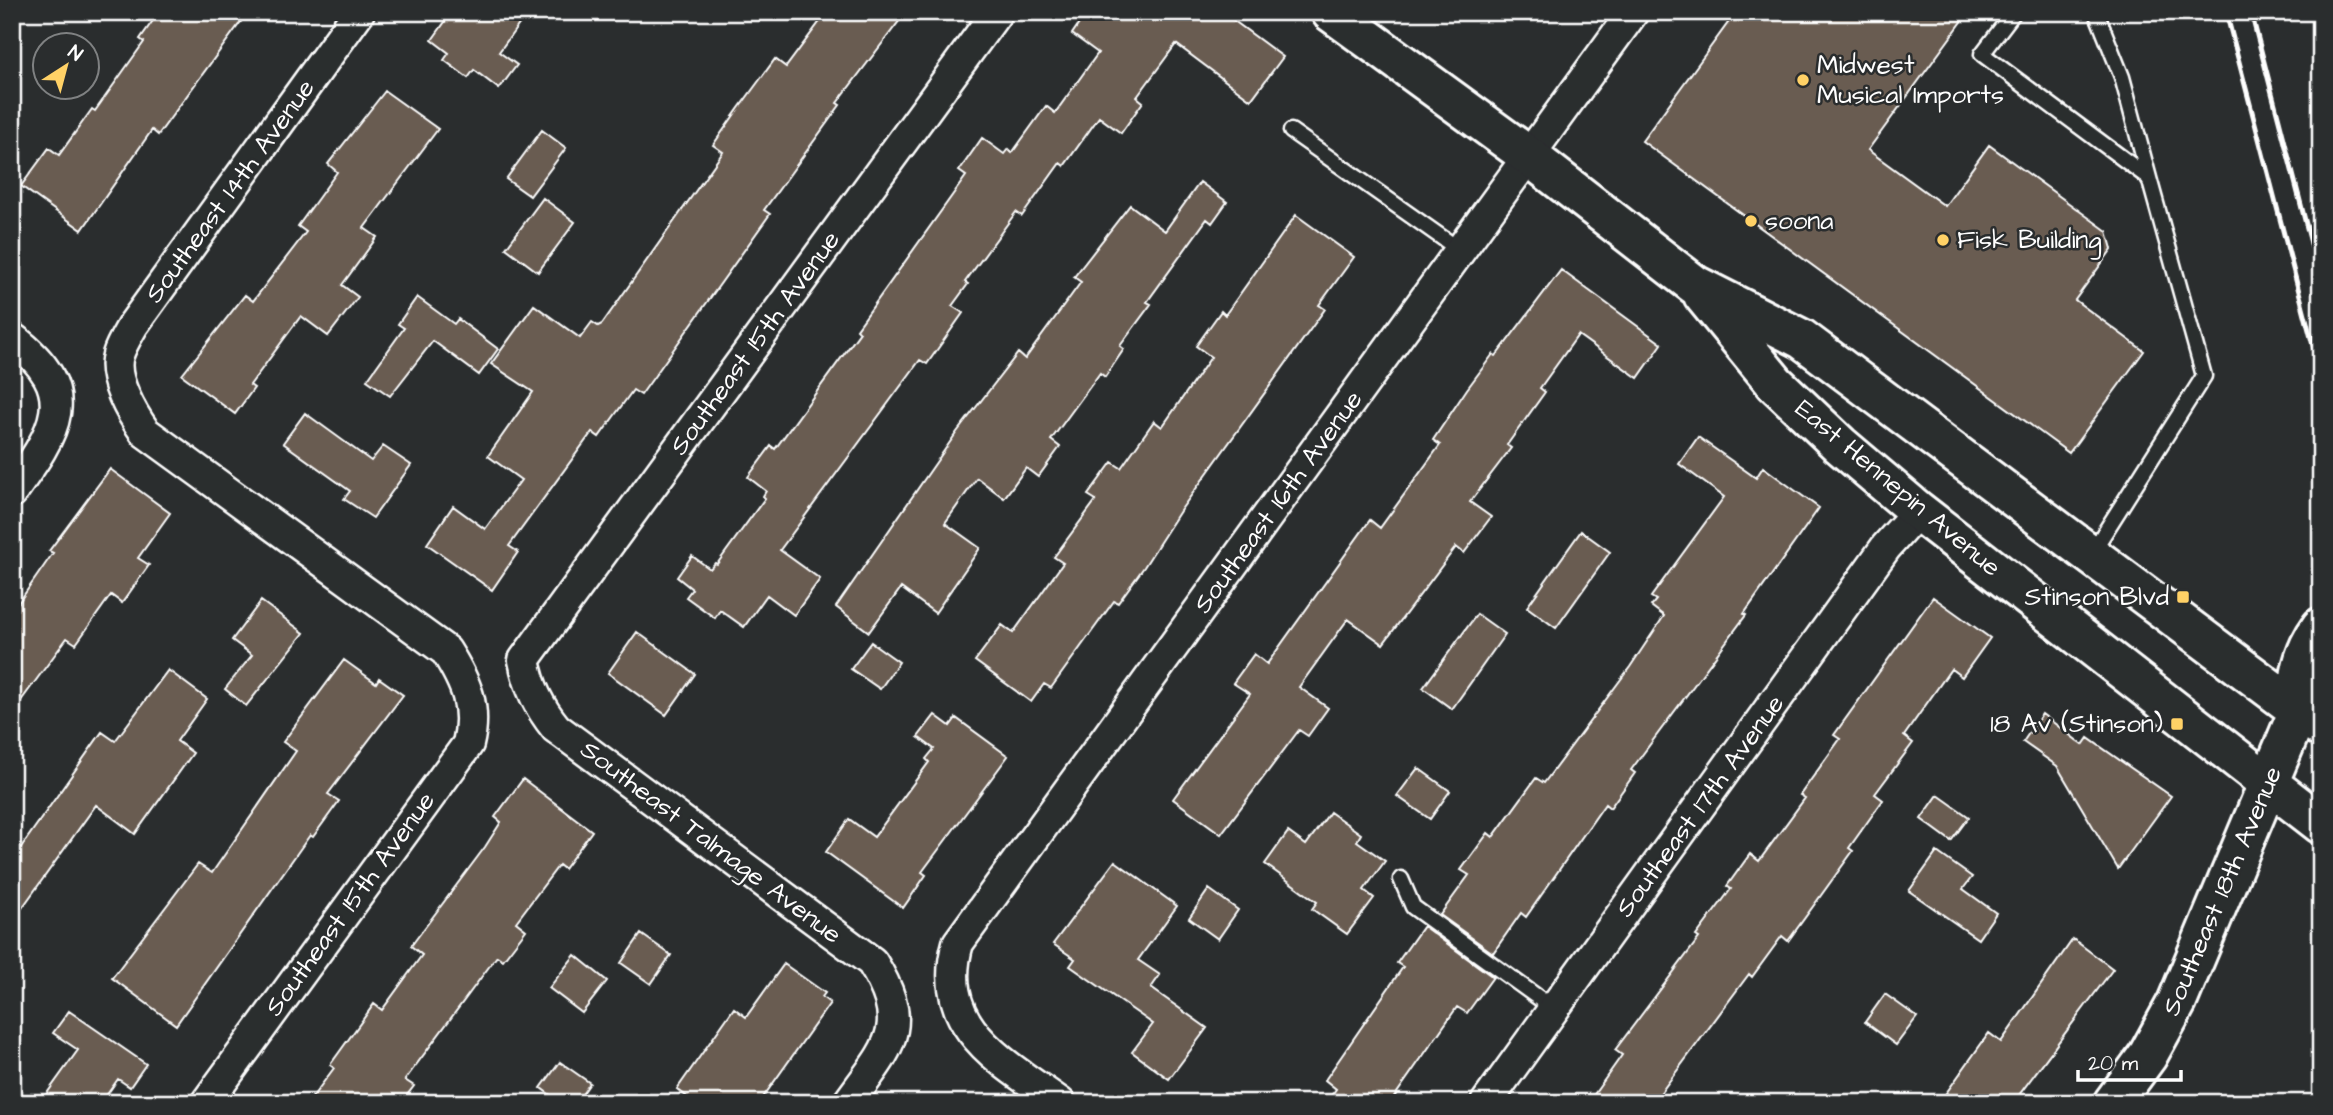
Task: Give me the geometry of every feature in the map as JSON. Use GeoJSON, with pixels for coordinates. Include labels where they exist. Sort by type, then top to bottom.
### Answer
{"type":"FeatureCollection","features":[{"type":"Feature","properties":{"kind":"main road","name":"East Hennepin Avenue"},"geometry":{"type":"LineString","coordinates":[[1331,12],[1530,157],[1695,285],[1802,339],[2090,555],[2313,713]]}},
{"type":"Feature","properties":{"kind":"main road","name":"East Hennepin Avenue"},"geometry":{"type":"LineString","coordinates":[[1695,285],[1775,383],[1840,445],[1918,511],[2321,824]]}},
{"type":"Feature","properties":{"kind":"main road"},"geometry":{"type":"LineString","coordinates":[[2313,713],[2297,680],[2310,642],[2321,627]]}},
{"type":"Feature","properties":{"kind":"main road","name":"Southeast 18th Avenue"},"geometry":{"type":"LineString","coordinates":[[2113,1103],[2148,1055],[2177,1002],[2270,784],[2313,713]]}},
{"type":"Feature","properties":{"kind":"street","name":"Southeast 14th Avenue"},"geometry":{"type":"LineString","coordinates":[[359,12],[133,325],[117,357],[120,377],[127,407],[145,432],[446,651],[464,678],[472,698]]}},
{"type":"Feature","properties":{"kind":"street","name":"Southeast 15th Avenue"},"geometry":{"type":"LineString","coordinates":[[527,678],[524,660],[541,635],[997,12]]}},
{"type":"Feature","properties":{"kind":"street","name":"Southeast 16th Avenue"},"geometry":{"type":"LineString","coordinates":[[1059,1103],[981,1046],[966,1024],[957,1002],[951,967],[958,943],[1633,12]]}},
{"type":"Feature","properties":{"kind":"street"},"geometry":{"type":"LineString","coordinates":[[12,338],[45,370],[57,399],[55,423],[45,446],[12,492]]}},
{"type":"Feature","properties":{"kind":"street","name":"Southeast 17th Avenue"},"geometry":{"type":"LineString","coordinates":[[1486,1103],[1886,547],[1918,511]]}},
{"type":"Feature","properties":{"kind":"street","name":"Southeast Talmage Avenue"},"geometry":{"type":"LineString","coordinates":[[527,678],[540,708],[556,728],[872,962],[885,983],[894,1006],[894,1026],[886,1049],[848,1103]]}},
{"type":"Feature","properties":{"kind":"street","name":"Southeast 15th Avenue"},"geometry":{"type":"LineString","coordinates":[[206,1103],[468,744],[473,723],[472,698]]}},
{"type":"Feature","properties":{"kind":"lane"},"geometry":{"type":"LineString","coordinates":[[2014,12],[1982,54],[2149,178]]}},
{"type":"Feature","properties":{"kind":"lane"},"geometry":{"type":"LineString","coordinates":[[2090,555],[2204,376],[2122,77],[2096,12]]}},
{"type":"Feature","properties":{"kind":"lane"},"geometry":{"type":"LineString","coordinates":[[1291,131],[1461,251]]}},
{"type":"Feature","properties":{"kind":"lane"},"geometry":{"type":"LineString","coordinates":[[1401,879],[1413,907],[1554,1009]]}},
{"type":"Feature","properties":{"kind":"building"},"geometry":{"type":"Polygon","coordinates":[[[159,12],[248,12],[158,135],[152,130],[82,230],[21,186],[49,148],[59,155],[92,109],[95,111],[144,42],[140,39],[159,12]]]}},
{"type":"Feature","properties":{"kind":"building"},"geometry":{"type":"Polygon","coordinates":[[[452,12],[528,12],[499,52],[517,65],[499,89],[474,70],[468,78],[444,60],[449,53],[432,40],[452,12]]]}},
{"type":"Feature","properties":{"kind":"building"},"geometry":{"type":"Polygon","coordinates":[[[827,12],[906,12],[837,103],[840,105],[764,210],[770,214],[641,395],[633,390],[599,437],[592,432],[509,546],[518,552],[492,590],[427,544],[453,506],[485,529],[521,480],[488,456],[533,392],[491,364],[534,305],[580,338],[592,322],[598,326],[602,324],[723,152],[713,145],[739,108],[775,59],[786,67],[827,12]]]}},
{"type":"Feature","properties":{"kind":"building"},"geometry":{"type":"Polygon","coordinates":[[[1087,12],[1222,12],[1283,57],[1251,100],[1176,44],[1137,97],[1143,102],[1121,133],[1099,117],[1064,166],[1060,163],[1022,216],[1016,212],[965,282],[968,284],[952,306],[963,313],[927,364],[920,360],[780,550],[820,579],[794,615],[767,595],[744,627],[720,610],[715,618],[686,597],[692,589],[677,577],[692,556],[710,569],[717,564],[765,498],[763,496],[766,491],[748,477],[771,446],[775,449],[860,332],[857,329],[966,176],[959,171],[982,138],[1004,154],[1008,149],[1012,153],[1046,106],[1055,113],[1098,53],[1072,34],[1087,12]]]}},
{"type":"Feature","properties":{"kind":"building","name":"Fisk Building"},"geometry":{"type":"Polygon","coordinates":[[[1736,12],[1969,12],[1868,150],[1945,206],[1989,145],[2107,231],[2112,249],[2075,300],[2144,351],[2069,453],[1642,141],[1736,12]]]}},
{"type":"Feature","properties":{"kind":"building"},"geometry":{"type":"Polygon","coordinates":[[[385,91],[438,129],[364,228],[377,237],[342,285],[358,297],[328,336],[301,316],[250,385],[254,388],[235,414],[182,375],[245,295],[253,301],[306,232],[298,226],[337,172],[328,164],[385,91]]]}},
{"type":"Feature","properties":{"kind":"building"},"geometry":{"type":"Polygon","coordinates":[[[542,130],[566,148],[530,196],[506,179],[542,130]]]}},
{"type":"Feature","properties":{"kind":"building"},"geometry":{"type":"Polygon","coordinates":[[[1200,182],[1227,202],[1212,223],[1207,219],[1147,302],[1151,304],[1120,346],[1124,349],[1105,377],[1100,373],[1051,440],[1060,447],[1038,477],[1026,468],[1004,498],[977,478],[945,523],[980,548],[935,613],[901,588],[869,632],[836,607],[957,432],[1018,353],[1025,359],[1081,282],[1074,277],[1130,205],[1165,231],[1200,182]]]}},
{"type":"Feature","properties":{"kind":"building"},"geometry":{"type":"Polygon","coordinates":[[[543,198],[575,222],[538,272],[506,248],[543,198]]]}},
{"type":"Feature","properties":{"kind":"building"},"geometry":{"type":"Polygon","coordinates":[[[1296,215],[1354,257],[1319,305],[1325,309],[1180,511],[1118,603],[1114,601],[1051,688],[1044,684],[1031,702],[975,661],[1002,625],[1013,633],[1063,563],[1054,557],[1096,500],[1088,495],[1112,462],[1121,468],[1154,421],[1162,427],[1211,357],[1196,346],[1221,311],[1225,315],[1296,215]]]}},
{"type":"Feature","properties":{"kind":"building"},"geometry":{"type":"Polygon","coordinates":[[[1561,270],[1662,344],[1638,378],[1578,335],[1540,388],[1545,392],[1507,445],[1511,448],[1470,502],[1491,517],[1464,553],[1456,547],[1383,644],[1348,619],[1299,687],[1328,708],[1308,736],[1299,730],[1221,834],[1173,799],[1250,694],[1233,683],[1254,654],[1267,664],[1370,520],[1380,528],[1440,445],[1433,440],[1467,389],[1493,354],[1496,356],[1561,270]]]}},
{"type":"Feature","properties":{"kind":"building"},"geometry":{"type":"Polygon","coordinates":[[[417,297],[454,324],[458,319],[498,349],[479,375],[433,341],[390,396],[367,380],[404,328],[398,324],[417,297]]]}},
{"type":"Feature","properties":{"kind":"building"},"geometry":{"type":"Polygon","coordinates":[[[305,413],[371,461],[383,446],[411,465],[373,518],[344,499],[350,491],[283,443],[305,413]]]}},
{"type":"Feature","properties":{"kind":"building"},"geometry":{"type":"Polygon","coordinates":[[[1698,437],[1756,478],[1763,467],[1819,508],[1744,614],[1746,615],[1631,770],[1635,773],[1610,808],[1605,804],[1526,917],[1521,913],[1493,953],[1440,915],[1469,875],[1461,870],[1488,833],[1493,837],[1536,778],[1544,783],[1630,667],[1664,616],[1651,606],[1656,600],[1651,597],[1724,497],[1679,464],[1698,437]]]}},
{"type":"Feature","properties":{"kind":"building"},"geometry":{"type":"Polygon","coordinates":[[[110,469],[170,513],[138,558],[149,565],[122,603],[111,595],[76,644],[67,638],[12,713],[12,612],[53,553],[49,551],[110,469]]]}},
{"type":"Feature","properties":{"kind":"building"},"geometry":{"type":"Polygon","coordinates":[[[1581,531],[1610,552],[1556,628],[1527,607],[1581,531]]]}},
{"type":"Feature","properties":{"kind":"building"},"geometry":{"type":"Polygon","coordinates":[[[1933,597],[1990,638],[1962,677],[1951,669],[1904,736],[1913,743],[1875,794],[1883,800],[1849,848],[1853,851],[1788,941],[1782,936],[1752,977],[1749,974],[1653,1103],[1588,1103],[1622,1055],[1615,1050],[1699,938],[1696,936],[1731,889],[1727,886],[1750,854],[1759,861],[1805,798],[1800,795],[1840,739],[1834,735],[1933,597]]]}},
{"type":"Feature","properties":{"kind":"building"},"geometry":{"type":"Polygon","coordinates":[[[261,601],[304,633],[246,706],[225,689],[252,655],[232,640],[261,601]]]}},
{"type":"Feature","properties":{"kind":"building"},"geometry":{"type":"Polygon","coordinates":[[[1477,614],[1505,634],[1452,709],[1423,688],[1477,614]]]}},
{"type":"Feature","properties":{"kind":"building"},"geometry":{"type":"Polygon","coordinates":[[[637,632],[695,674],[666,715],[608,673],[637,632]]]}},
{"type":"Feature","properties":{"kind":"building"},"geometry":{"type":"Polygon","coordinates":[[[871,642],[899,662],[880,689],[851,669],[871,642]]]}},
{"type":"Feature","properties":{"kind":"building"},"geometry":{"type":"Polygon","coordinates":[[[344,660],[376,683],[379,678],[403,695],[328,794],[339,801],[313,837],[310,835],[176,1025],[112,978],[198,864],[212,873],[296,751],[283,742],[344,660]]]}},
{"type":"Feature","properties":{"kind":"building"},"geometry":{"type":"Polygon","coordinates":[[[168,670],[207,699],[177,741],[193,753],[135,834],[96,805],[12,922],[12,860],[102,732],[115,741],[168,670]]]}},
{"type":"Feature","properties":{"kind":"building"},"geometry":{"type":"Polygon","coordinates":[[[2042,714],[2083,745],[2088,738],[2171,796],[2118,869],[2057,766],[2023,742],[2042,714]]]}},
{"type":"Feature","properties":{"kind":"building"},"geometry":{"type":"Polygon","coordinates":[[[935,715],[950,726],[956,718],[1008,756],[922,872],[926,875],[903,908],[826,852],[849,819],[874,837],[929,762],[926,759],[934,749],[918,737],[935,715]]]}},
{"type":"Feature","properties":{"kind":"building"},"geometry":{"type":"Polygon","coordinates":[[[1418,768],[1450,791],[1430,819],[1397,796],[1418,768]]]}},
{"type":"Feature","properties":{"kind":"building"},"geometry":{"type":"Polygon","coordinates":[[[523,779],[592,831],[564,869],[559,865],[516,922],[526,930],[503,960],[497,956],[405,1080],[414,1086],[401,1103],[308,1103],[334,1068],[330,1065],[374,1004],[382,1010],[422,955],[411,946],[485,847],[501,822],[495,817],[523,779]]]}},
{"type":"Feature","properties":{"kind":"building"},"geometry":{"type":"Polygon","coordinates":[[[1938,795],[1969,817],[1951,841],[1921,819],[1938,795]]]}},
{"type":"Feature","properties":{"kind":"building"},"geometry":{"type":"Polygon","coordinates":[[[1330,812],[1361,834],[1357,841],[1385,861],[1364,890],[1374,898],[1347,934],[1312,909],[1317,902],[1265,864],[1288,832],[1306,845],[1330,812]]]}},
{"type":"Feature","properties":{"kind":"building"},"geometry":{"type":"Polygon","coordinates":[[[1937,852],[1972,877],[1963,889],[1996,913],[1978,939],[1909,891],[1937,852]]]}},
{"type":"Feature","properties":{"kind":"building"},"geometry":{"type":"Polygon","coordinates":[[[1115,861],[1177,906],[1138,960],[1160,975],[1151,988],[1207,1028],[1169,1079],[1132,1052],[1153,1024],[1070,966],[1075,959],[1053,944],[1115,861]]]}},
{"type":"Feature","properties":{"kind":"building"},"geometry":{"type":"Polygon","coordinates":[[[1209,889],[1238,910],[1218,939],[1189,918],[1209,889]]]}},
{"type":"Feature","properties":{"kind":"building"},"geometry":{"type":"Polygon","coordinates":[[[1423,926],[1493,977],[1467,1013],[1457,1007],[1390,1103],[1326,1103],[1336,1089],[1325,1080],[1403,967],[1397,963],[1423,926]]]}},
{"type":"Feature","properties":{"kind":"building"},"geometry":{"type":"Polygon","coordinates":[[[641,934],[671,955],[651,984],[621,963],[641,934]]]}},
{"type":"Feature","properties":{"kind":"building"},"geometry":{"type":"Polygon","coordinates":[[[2073,939],[2113,969],[2013,1103],[1939,1103],[1989,1033],[2001,1042],[2073,939]]]}},
{"type":"Feature","properties":{"kind":"building"},"geometry":{"type":"Polygon","coordinates":[[[575,955],[607,981],[582,1013],[549,988],[575,955]]]}},
{"type":"Feature","properties":{"kind":"building"},"geometry":{"type":"Polygon","coordinates":[[[784,964],[825,993],[822,997],[830,1003],[759,1103],[695,1103],[677,1089],[734,1008],[746,1017],[784,964]]]}},
{"type":"Feature","properties":{"kind":"building"},"geometry":{"type":"Polygon","coordinates":[[[1885,994],[1917,1017],[1896,1045],[1865,1022],[1885,994]]]}},
{"type":"Feature","properties":{"kind":"building"},"geometry":{"type":"Polygon","coordinates":[[[69,1011],[146,1064],[130,1087],[118,1079],[101,1103],[40,1103],[78,1050],[53,1033],[69,1011]]]}},
{"type":"Feature","properties":{"kind":"building"},"geometry":{"type":"Polygon","coordinates":[[[560,1062],[590,1083],[576,1103],[561,1103],[541,1088],[560,1062]]]}},
{"type":"Feature","properties":{"kind":"railway"},"geometry":{"type":"LineString","coordinates":[[2226,12],[2321,376]]}},
{"type":"Feature","properties":{"kind":"railway"},"geometry":{"type":"LineString","coordinates":[[2251,12],[2321,282]]}},
{"type":"Feature","properties":{"kind":"place","name":"Midwest Musical Imports"},"geometry":{"type":"Point","coordinates":[1803,80]}},
{"type":"Feature","properties":{"kind":"place","name":"soona"},"geometry":{"type":"Point","coordinates":[1751,221]}},
{"type":"Feature","properties":{"kind":"place","name":"Fisk Building"},"geometry":{"type":"Point","coordinates":[1943,240]}},
{"type":"Feature","properties":{"kind":"place","name":"Stinson Blvd"},"geometry":{"type":"Point","coordinates":[2183,597]}},
{"type":"Feature","properties":{"kind":"place","name":"18 Av (Stinson)"},"geometry":{"type":"Point","coordinates":[2177,724]}}]}
